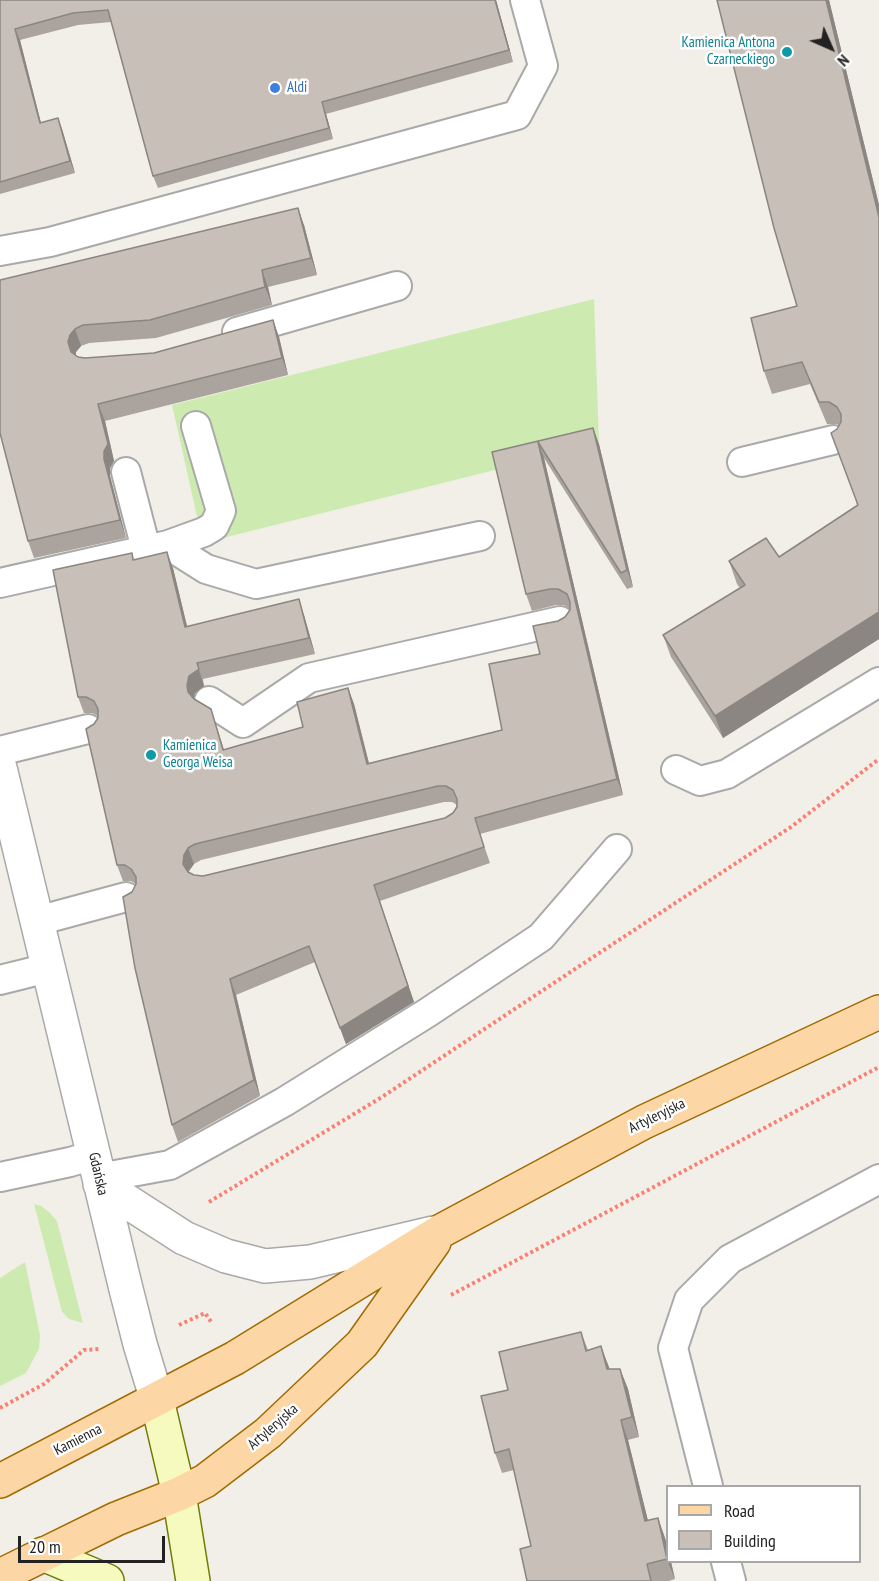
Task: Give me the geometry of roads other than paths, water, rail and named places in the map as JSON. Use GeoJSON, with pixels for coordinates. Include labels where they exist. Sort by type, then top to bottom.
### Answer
{"type":"FeatureCollection","features":[{"type":"Feature","properties":{"kind":"main road","name":"Artyleryjska"},"geometry":{"type":"LineString","coordinates":[[157,1400],[252,1348],[441,1231],[644,1122],[879,1012]]}},
{"type":"Feature","properties":{"kind":"main road","name":"Artyleryjska"},"geometry":{"type":"LineString","coordinates":[[179,1494],[205,1481],[268,1433],[362,1344],[441,1231]]}},
{"type":"Feature","properties":{"kind":"main road","name":"Kamienna"},"geometry":{"type":"LineString","coordinates":[[0,1481],[157,1400]]}},
{"type":"Feature","properties":{"kind":"main road","name":"Gdańska"},"geometry":{"type":"LineString","coordinates":[[157,1400],[179,1494],[193,1581]]}},
{"type":"Feature","properties":{"kind":"main road"},"geometry":{"type":"LineString","coordinates":[[0,1576],[116,1519],[179,1494]]}},
{"type":"Feature","properties":{"kind":"main road"},"geometry":{"type":"LineString","coordinates":[[43,1554],[107,1581]]}},
{"type":"Feature","properties":{"kind":"street","name":"Gdańska"},"geometry":{"type":"LineString","coordinates":[[0,768],[140,1344],[157,1400]]}},
{"type":"Feature","properties":{"kind":"street"},"geometry":{"type":"LineString","coordinates":[[98,1172],[184,1238],[226,1256],[265,1266],[310,1262],[441,1231]]}},
{"type":"Feature","properties":{"kind":"lane"},"geometry":{"type":"LineString","coordinates":[[0,251],[50,242],[517,115],[543,66],[525,0]]}},
{"type":"Feature","properties":{"kind":"lane"},"geometry":{"type":"LineString","coordinates":[[216,338],[397,286]]}},
{"type":"Feature","properties":{"kind":"lane"},"geometry":{"type":"LineString","coordinates":[[0,583],[157,547],[204,532],[214,526],[221,511],[196,426]]}},
{"type":"Feature","properties":{"kind":"lane"},"geometry":{"type":"LineString","coordinates":[[742,462],[833,440]]}},
{"type":"Feature","properties":{"kind":"lane"},"geometry":{"type":"LineString","coordinates":[[126,472],[157,547],[206,569],[256,584],[480,536]]}},
{"type":"Feature","properties":{"kind":"lane"},"geometry":{"type":"LineString","coordinates":[[209,701],[243,723],[309,678],[560,621]]}},
{"type":"Feature","properties":{"kind":"lane"},"geometry":{"type":"LineString","coordinates":[[676,770],[700,782],[727,774],[879,682]]}},
{"type":"Feature","properties":{"kind":"lane"},"geometry":{"type":"LineString","coordinates":[[0,751],[88,729]]}},
{"type":"Feature","properties":{"kind":"lane"},"geometry":{"type":"LineString","coordinates":[[0,1177],[70,1162],[98,1172],[170,1165],[284,1102],[427,1013],[541,937],[616,849]]}},
{"type":"Feature","properties":{"kind":"lane"},"geometry":{"type":"LineString","coordinates":[[37,921],[126,897]]}},
{"type":"Feature","properties":{"kind":"lane"},"geometry":{"type":"LineString","coordinates":[[0,980],[48,968]]}},
{"type":"Feature","properties":{"kind":"lane"},"geometry":{"type":"LineString","coordinates":[[708,1485],[673,1348],[689,1300],[730,1259],[879,1179]]}},
{"type":"Feature","properties":{"kind":"lane"},"geometry":{"type":"LineString","coordinates":[[726,1563],[731,1581]]}},
{"type":"Feature","properties":{"kind":"place","name":"Kamienica Antona Czarneckiego"},"geometry":{"type":"Point","coordinates":[787,52]}},
{"type":"Feature","properties":{"kind":"place","name":"Aldi"},"geometry":{"type":"Point","coordinates":[275,88]}},
{"type":"Feature","properties":{"kind":"place","name":"Kamienica Georga Weisa"},"geometry":{"type":"Point","coordinates":[151,755]}}]}
